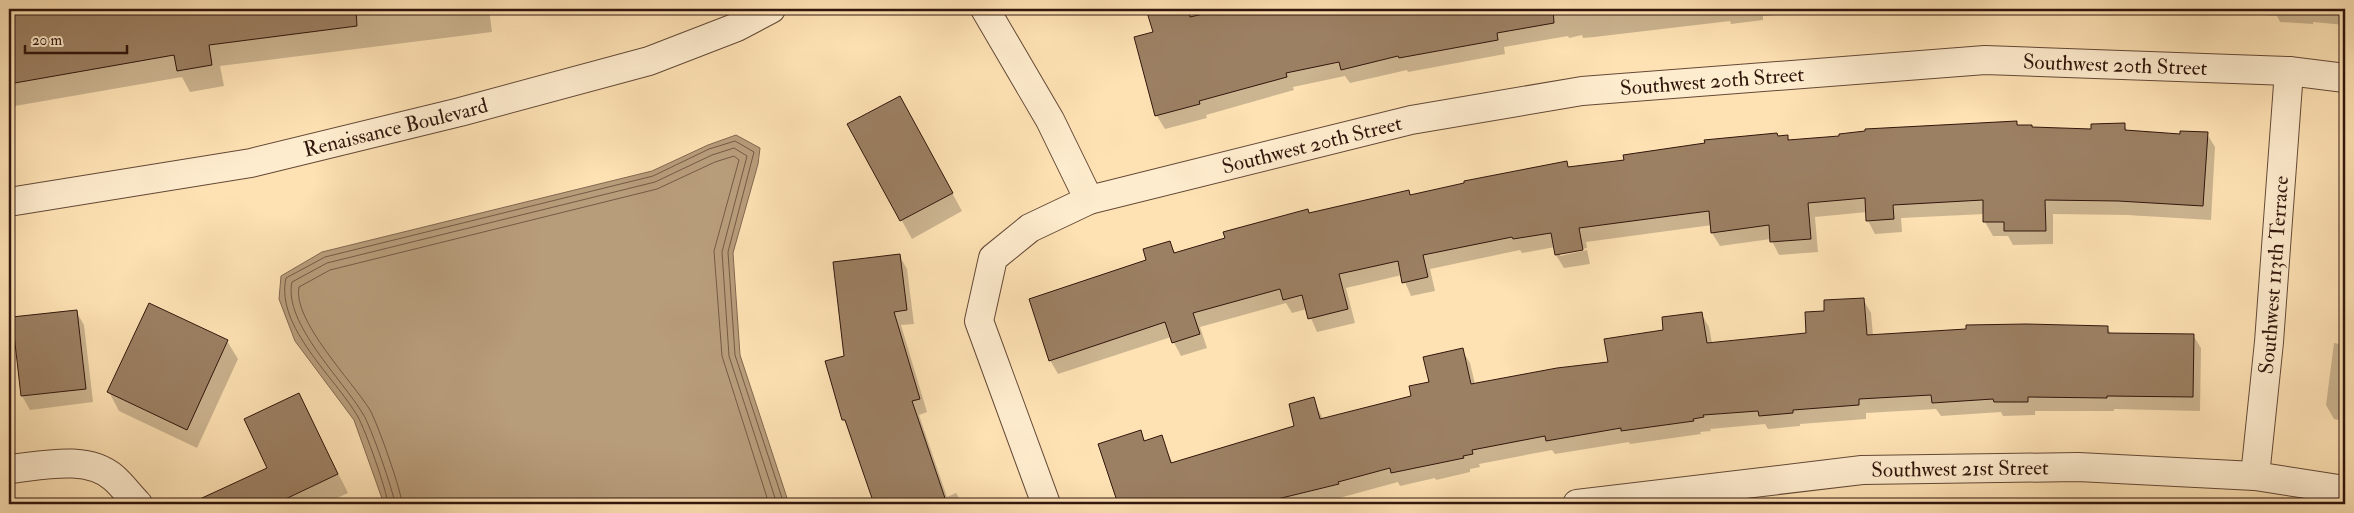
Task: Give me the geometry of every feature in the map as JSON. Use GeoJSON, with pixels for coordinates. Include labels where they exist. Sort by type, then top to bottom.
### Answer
{"type":"FeatureCollection","features":[{"type":"Feature","properties":{"kind":"street","name":"Renaissance Boulevard"},"geometry":{"type":"LineString","coordinates":[[9,202],[251,162],[460,112],[649,61],[737,27],[771,9]]}},
{"type":"Feature","properties":{"kind":"street"},"geometry":{"type":"LineString","coordinates":[[985,9],[1050,120],[1089,200]]}},
{"type":"Feature","properties":{"kind":"street","name":"Southwest 20th Street"},"geometry":{"type":"LineString","coordinates":[[1046,504],[979,321],[993,258],[1030,228],[1089,200],[1411,120],[1582,91],[1985,60],[2289,71],[2345,78]]}},
{"type":"Feature","properties":{"kind":"street","name":"Southwest 113th Terrace"},"geometry":{"type":"LineString","coordinates":[[2255,476],[2269,342],[2289,71]]}},
{"type":"Feature","properties":{"kind":"street"},"geometry":{"type":"LineString","coordinates":[[9,469],[55,464],[89,465],[113,477],[138,504]]}},
{"type":"Feature","properties":{"kind":"street","name":"Southwest 21st Street"},"geometry":{"type":"LineString","coordinates":[[1577,504],[1862,470],[2078,467],[2255,476],[2345,490]]}},
{"type":"Feature","properties":{"kind":"water"},"geometry":{"type":"Polygon","coordinates":[[[736,135],[760,148],[758,164],[733,253],[740,355],[789,504],[384,504],[354,420],[295,341],[279,299],[281,276],[322,252],[652,171],[708,145],[736,135]]]}},
{"type":"Feature","properties":{"kind":"building"},"geometry":{"type":"Polygon","coordinates":[[[9,9],[356,9],[357,26],[209,45],[212,65],[177,71],[174,55],[9,84],[9,9]]]}},
{"type":"Feature","properties":{"kind":"building"},"geometry":{"type":"Polygon","coordinates":[[[1146,9],[1188,9],[1190,17],[1225,9],[1553,9],[1554,23],[1497,33],[1498,40],[1399,58],[1398,56],[1341,70],[1339,62],[1286,73],[1287,77],[1199,101],[1200,104],[1155,116],[1134,37],[1153,32],[1146,9]]]}},
{"type":"Feature","properties":{"kind":"building"},"geometry":{"type":"Polygon","coordinates":[[[900,96],[953,193],[900,221],[847,124],[900,96]]]}},
{"type":"Feature","properties":{"kind":"building"},"geometry":{"type":"Polygon","coordinates":[[[2017,121],[2017,125],[2032,125],[2032,127],[2091,129],[2091,124],[2125,123],[2125,130],[2180,134],[2180,131],[2208,132],[2203,206],[2118,201],[2045,200],[2046,231],[2004,231],[2004,222],[1983,222],[1983,200],[1893,205],[1894,219],[1866,221],[1865,198],[1808,203],[1811,239],[1770,242],[1769,225],[1711,233],[1709,211],[1579,228],[1583,250],[1555,255],[1551,233],[1513,239],[1512,237],[1423,255],[1428,277],[1402,283],[1398,261],[1339,274],[1348,309],[1308,319],[1302,295],[1283,300],[1280,289],[1193,313],[1200,334],[1172,343],[1165,322],[1049,361],[1029,299],[1146,260],[1143,249],[1170,241],[1174,253],[1225,238],[1223,232],[1308,209],[1309,213],[1409,190],[1410,195],[1464,183],[1464,181],[1567,161],[1568,167],[1624,160],[1623,155],[1705,143],[1704,140],[1777,133],[1778,136],[1788,135],[1788,140],[1839,136],[1839,134],[1865,131],[1865,129],[2017,121]]]}},
{"type":"Feature","properties":{"kind":"building"},"geometry":{"type":"Polygon","coordinates":[[[900,254],[907,310],[894,312],[920,399],[912,401],[947,504],[874,504],[845,420],[842,420],[825,361],[844,356],[833,262],[900,254]]]}},
{"type":"Feature","properties":{"kind":"building"},"geometry":{"type":"Polygon","coordinates":[[[1864,298],[1867,335],[1966,329],[1966,325],[2026,324],[2108,326],[2108,333],[2194,334],[2193,397],[2028,397],[2028,402],[1994,402],[1993,399],[1932,403],[1931,395],[1859,399],[1859,405],[1793,410],[1793,413],[1759,416],[1758,411],[1703,415],[1704,417],[1693,419],[1694,421],[1621,431],[1621,428],[1546,441],[1545,436],[1472,450],[1473,454],[1463,456],[1464,458],[1391,473],[1390,468],[1338,482],[1339,484],[1257,504],[1118,504],[1098,444],[1141,430],[1144,441],[1162,435],[1171,463],[1294,426],[1289,404],[1314,397],[1320,419],[1411,396],[1409,386],[1429,382],[1423,357],[1463,348],[1471,384],[1557,368],[1608,362],[1604,339],[1663,330],[1662,317],[1702,312],[1707,343],[1806,333],[1805,312],[1824,311],[1824,300],[1864,298]]]}},
{"type":"Feature","properties":{"kind":"building"},"geometry":{"type":"Polygon","coordinates":[[[149,303],[228,340],[187,430],[107,392],[149,303]]]}},
{"type":"Feature","properties":{"kind":"building"},"geometry":{"type":"Polygon","coordinates":[[[77,310],[86,389],[21,396],[12,317],[77,310]]]}},
{"type":"Feature","properties":{"kind":"building"},"geometry":{"type":"Polygon","coordinates":[[[299,393],[338,474],[275,504],[189,504],[267,468],[244,419],[299,393]]]}}]}
